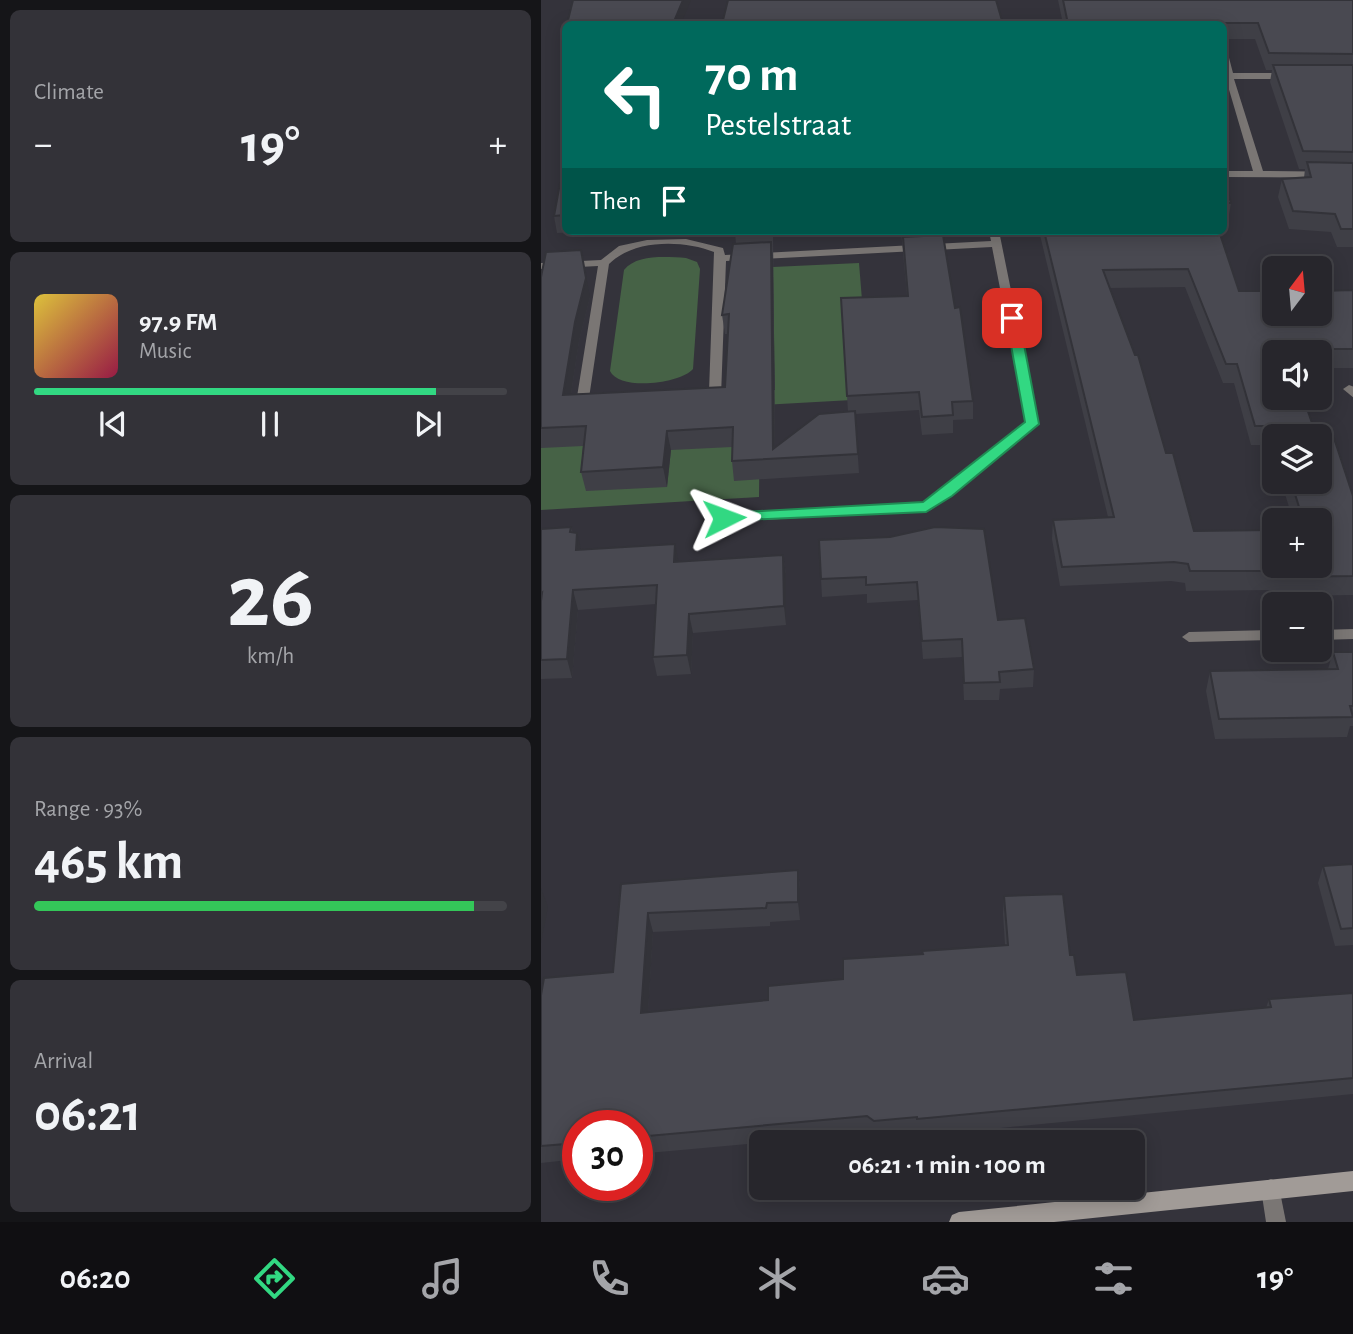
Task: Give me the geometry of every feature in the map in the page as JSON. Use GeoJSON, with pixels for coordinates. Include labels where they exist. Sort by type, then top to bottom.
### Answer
{"type":"FeatureCollection","features":[{"type":"Feature","properties":{"kind":"main road"},"geometry":{"type":"LineString","coordinates":[[959,1222],[1353,1181]]}},
{"type":"Feature","properties":{"kind":"street"},"geometry":{"type":"LineString","coordinates":[[1227,67],[1259,174]]}},
{"type":"Feature","properties":{"kind":"street"},"geometry":{"type":"LineString","coordinates":[[1229,76],[1298,76]]}},
{"type":"Feature","properties":{"kind":"street"},"geometry":{"type":"LineString","coordinates":[[1227,174],[1353,175]]}},
{"type":"Feature","properties":{"kind":"street"},"geometry":{"type":"LineString","coordinates":[[724,518],[926,507],[1032,424],[995,235]]}},
{"type":"Feature","properties":{"kind":"street"},"geometry":{"type":"LineString","coordinates":[[609,401],[582,403],[604,263],[614,252],[637,244],[707,244],[719,250],[721,258],[715,396],[688,397]]}},
{"type":"Feature","properties":{"kind":"street"},"geometry":{"type":"LineString","coordinates":[[721,258],[997,244]]}},
{"type":"Feature","properties":{"kind":"street"},"geometry":{"type":"LineString","coordinates":[[541,266],[604,263]]}},
{"type":"Feature","properties":{"kind":"street"},"geometry":{"type":"LineString","coordinates":[[1332,635],[1353,634]]}},
{"type":"Feature","properties":{"kind":"street"},"geometry":{"type":"LineString","coordinates":[[1189,637],[1262,635]]}},
{"type":"Feature","properties":{"kind":"street"},"geometry":{"type":"LineString","coordinates":[[1271,1189],[1276,1222]]}},
{"type":"Feature","properties":{"kind":"green space"},"geometry":{"type":"Polygon","coordinates":[[[686,258],[697,262],[700,269],[693,369],[676,378],[650,383],[625,381],[616,377],[610,371],[624,270],[636,261],[644,259],[686,258]]]}},
{"type":"Feature","properties":{"kind":"green space"},"geometry":{"type":"Polygon","coordinates":[[[859,263],[870,399],[760,405],[759,497],[541,510],[541,403],[775,390],[773,277],[733,269],[859,263]]]}},
{"type":"Feature","properties":{"kind":"building"},"geometry":{"type":"Polygon","coordinates":[[[573,0],[683,0],[674,21],[568,21],[573,0]]]}},
{"type":"Feature","properties":{"kind":"building"},"geometry":{"type":"Polygon","coordinates":[[[728,0],[996,0],[1002,21],[723,21],[728,0]]]}},
{"type":"Feature","properties":{"kind":"building"},"geometry":{"type":"Polygon","coordinates":[[[1063,0],[1353,0],[1353,54],[1269,53],[1258,23],[1067,21],[1063,0]]]}},
{"type":"Feature","properties":{"kind":"building"},"geometry":{"type":"Polygon","coordinates":[[[1273,65],[1353,65],[1353,152],[1303,151],[1273,65]]]}},
{"type":"Feature","properties":{"kind":"building"},"geometry":{"type":"Polygon","coordinates":[[[1307,162],[1353,163],[1353,229],[1341,229],[1335,214],[1293,211],[1282,179],[1311,177],[1307,162]]]}},
{"type":"Feature","properties":{"kind":"building"},"geometry":{"type":"Polygon","coordinates":[[[560,183],[562,183],[562,215],[554,216],[560,183]]]}},
{"type":"Feature","properties":{"kind":"building"},"geometry":{"type":"Polygon","coordinates":[[[943,235],[955,308],[960,307],[973,401],[952,402],[953,415],[922,417],[919,392],[847,396],[841,298],[908,296],[903,237],[943,235]]]}},
{"type":"Feature","properties":{"kind":"building"},"geometry":{"type":"Polygon","coordinates":[[[1045,235],[1220,235],[1239,291],[1262,291],[1262,326],[1332,326],[1332,291],[1353,290],[1353,349],[1332,349],[1332,340],[1262,340],[1262,410],[1308,410],[1312,423],[1329,424],[1255,426],[1237,364],[1226,364],[1188,269],[1103,270],[1135,355],[1138,355],[1166,453],[1173,453],[1194,531],[1262,530],[1262,571],[1190,571],[1188,564],[1174,562],[1062,567],[1053,520],[1114,517],[1045,235]]]}},
{"type":"Feature","properties":{"kind":"building"},"geometry":{"type":"Polygon","coordinates":[[[771,242],[773,449],[819,414],[855,411],[858,454],[732,461],[733,427],[667,431],[663,467],[581,472],[586,426],[541,428],[541,277],[546,252],[581,250],[586,278],[575,322],[563,395],[725,387],[729,314],[722,315],[733,244],[771,242]]]}},
{"type":"Feature","properties":{"kind":"building"},"geometry":{"type":"Polygon","coordinates":[[[1332,432],[1353,496],[1353,576],[1332,576],[1332,508],[1299,508],[1295,494],[1332,494],[1332,432]]]}},
{"type":"Feature","properties":{"kind":"building"},"geometry":{"type":"Polygon","coordinates":[[[571,527],[570,532],[577,533],[576,550],[675,544],[674,562],[783,555],[784,606],[689,614],[687,655],[653,657],[657,585],[573,590],[567,659],[541,660],[541,529],[571,527]]]}},
{"type":"Feature","properties":{"kind":"building"},"geometry":{"type":"Polygon","coordinates":[[[935,527],[984,529],[998,620],[1025,618],[1034,669],[999,672],[1000,682],[964,683],[962,639],[922,641],[917,582],[866,585],[866,577],[821,579],[819,540],[890,537],[935,527]]]}},
{"type":"Feature","properties":{"kind":"building"},"geometry":{"type":"Polygon","coordinates":[[[1333,652],[1353,652],[1353,706],[1350,706],[1353,717],[1219,719],[1210,671],[1338,669],[1333,652]]]}},
{"type":"Feature","properties":{"kind":"building"},"geometry":{"type":"Polygon","coordinates":[[[1353,864],[1353,928],[1341,929],[1323,866],[1353,864]]]}},
{"type":"Feature","properties":{"kind":"building"},"geometry":{"type":"Polygon","coordinates":[[[798,870],[798,902],[767,903],[766,908],[648,913],[641,1013],[768,1000],[768,986],[843,979],[843,959],[1008,945],[1004,896],[1063,894],[1070,955],[1074,955],[1077,975],[1126,972],[1134,1020],[1271,1007],[1269,999],[1353,993],[1353,1078],[917,1119],[874,1121],[867,1116],[653,1136],[653,1110],[562,1110],[562,1144],[541,1146],[541,995],[544,978],[613,972],[621,884],[798,870]]]}},
{"type":"Feature","properties":{"kind":"route"},"geometry":{"type":"LineString","coordinates":[[724,518],[926,507],[947,493],[1032,424],[1012,318]]}}]}
